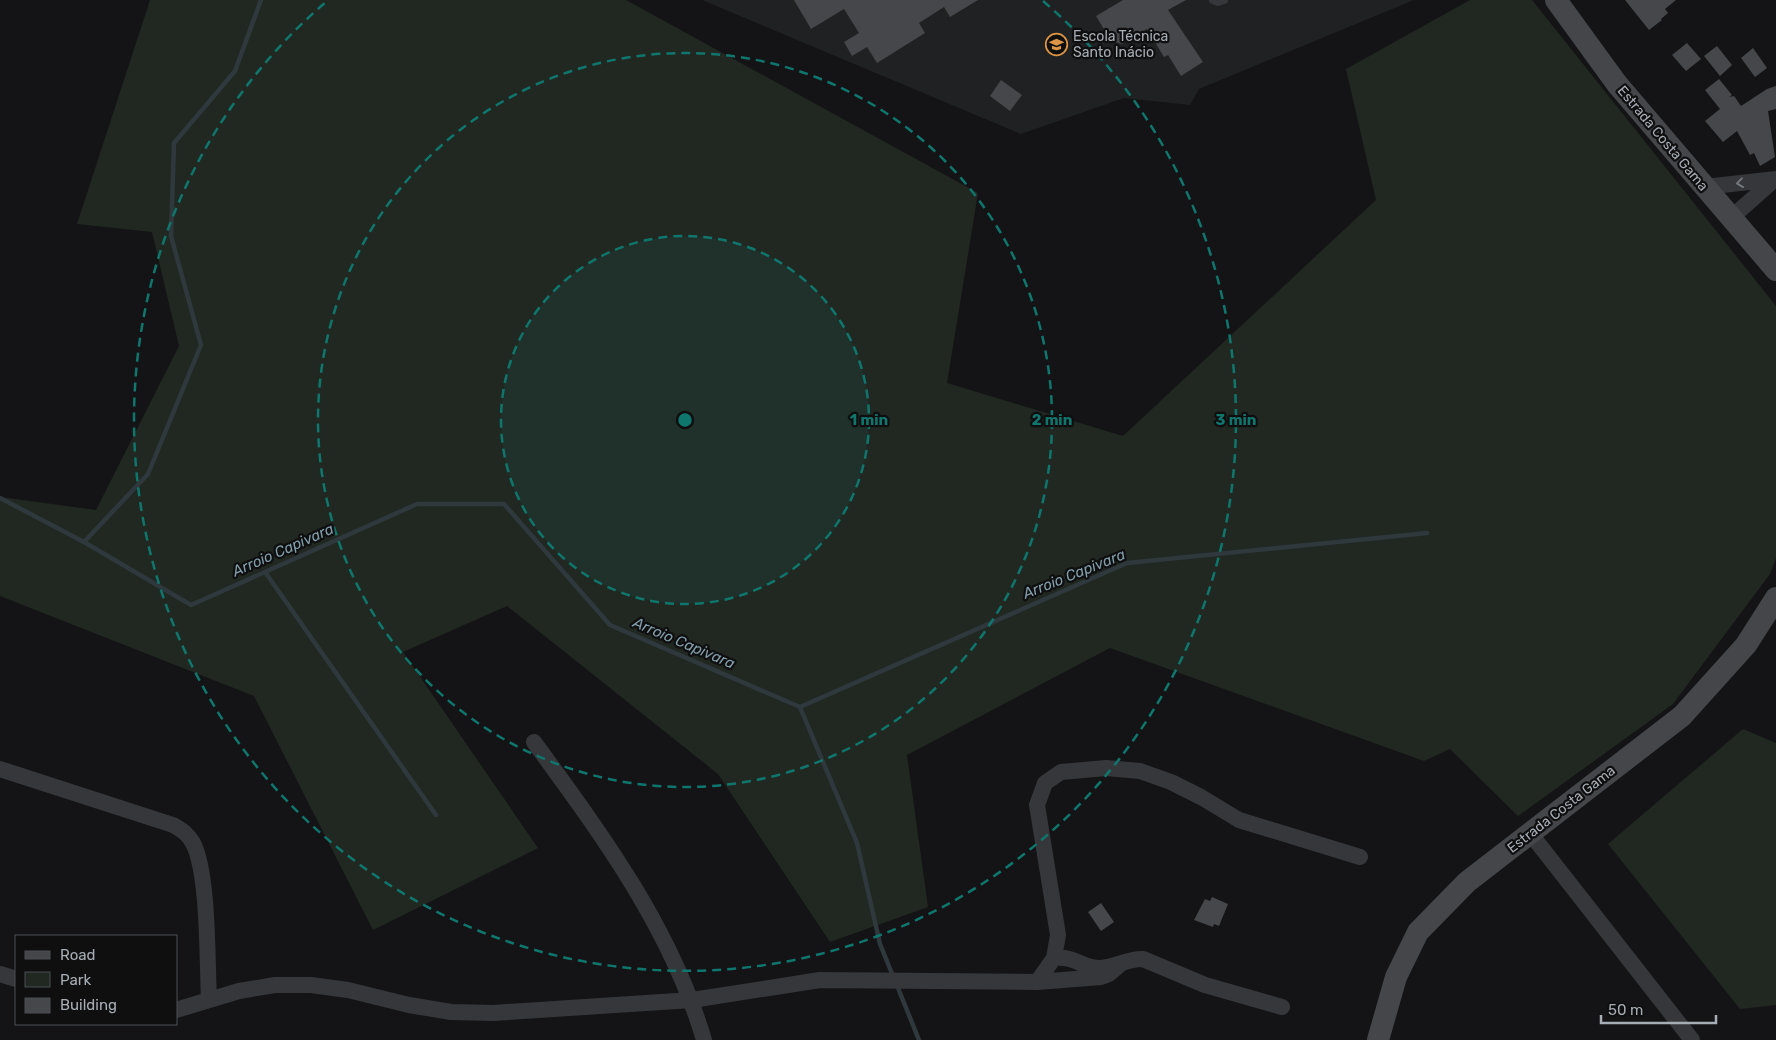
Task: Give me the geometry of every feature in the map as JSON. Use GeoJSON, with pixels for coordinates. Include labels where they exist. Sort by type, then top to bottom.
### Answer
{"type":"FeatureCollection","features":[{"type":"Feature","properties":{"kind":"main road","name":"Estrada Costa Gama"},"geometry":{"type":"LineString","coordinates":[[1556,0],[1617,84],[1776,270]]}},
{"type":"Feature","properties":{"kind":"main road","name":"Estrada Costa Gama"},"geometry":{"type":"LineString","coordinates":[[1378,1040],[1396,977],[1418,932],[1467,882],[1682,716],[1746,645],[1776,598]]}},
{"type":"Feature","properties":{"kind":"street"},"geometry":{"type":"LineString","coordinates":[[1705,187],[1775,179]]}},
{"type":"Feature","properties":{"kind":"street"},"geometry":{"type":"LineString","coordinates":[[1731,218],[1775,179]]}},
{"type":"Feature","properties":{"kind":"street"},"geometry":{"type":"LineString","coordinates":[[534,742],[620,863],[659,931],[692,1000],[704,1040]]}},
{"type":"Feature","properties":{"kind":"street"},"geometry":{"type":"LineString","coordinates":[[1037,982],[1054,958],[1058,935],[1037,805],[1045,783],[1061,772],[1106,768],[1140,771],[1171,782],[1201,796],[1238,820],[1360,857]]}},
{"type":"Feature","properties":{"kind":"street"},"geometry":{"type":"LineString","coordinates":[[0,769],[174,825],[187,834],[194,844],[202,881],[206,918],[209,1000]]}},
{"type":"Feature","properties":{"kind":"street"},"geometry":{"type":"LineString","coordinates":[[1530,833],[1692,1040]]}},
{"type":"Feature","properties":{"kind":"street"},"geometry":{"type":"LineString","coordinates":[[1054,958],[1070,957],[1094,968],[1143,959],[1205,986],[1282,1007]]}},
{"type":"Feature","properties":{"kind":"street"},"geometry":{"type":"LineString","coordinates":[[178,1009],[239,991],[275,985],[311,985],[348,990],[409,1005],[451,1012],[493,1013],[692,1000],[820,980],[1037,982],[1101,977],[1109,974],[1122,964]]}},
{"type":"Feature","properties":{"kind":"street"},"geometry":{"type":"LineString","coordinates":[[0,974],[15,978]]}},
{"type":"Feature","properties":{"kind":"lane"},"geometry":{"type":"LineString","coordinates":[[1213,0],[1218,2],[1224,0]]}},
{"type":"Feature","properties":{"kind":"shaded area","name":"Escola Técnica Santo Inácio"},"geometry":{"type":"Polygon","coordinates":[[[702,0],[1414,0],[1199,89],[1190,105],[1124,98],[1021,134],[702,0]]]}},
{"type":"Feature","properties":{"kind":"green space"},"geometry":{"type":"Polygon","coordinates":[[[150,0],[626,0],[978,193],[947,383],[1123,436],[1376,200],[1346,69],[1470,0],[1532,0],[1776,306],[1776,558],[1770,574],[1673,704],[1518,816],[1450,749],[1424,761],[1110,648],[907,755],[928,907],[830,942],[718,774],[507,606],[403,652],[538,848],[373,930],[254,696],[0,596],[0,497],[96,510],[179,346],[152,232],[77,224],[150,0]]]}},
{"type":"Feature","properties":{"kind":"green space"},"geometry":{"type":"Polygon","coordinates":[[[1743,729],[1776,743],[1776,1005],[1740,1009],[1608,844],[1743,729]]]}},
{"type":"Feature","properties":{"kind":"building"},"geometry":{"type":"Polygon","coordinates":[[[794,0],[978,0],[950,17],[944,7],[919,23],[925,33],[877,63],[867,47],[852,56],[844,42],[859,33],[844,9],[811,29],[794,0]]]}},
{"type":"Feature","properties":{"kind":"building"},"geometry":{"type":"Polygon","coordinates":[[[1123,0],[1186,0],[1168,10],[1203,62],[1181,76],[1168,55],[1164,57],[1147,29],[1122,44],[1111,41],[1096,16],[1123,0]]]}},
{"type":"Feature","properties":{"kind":"building"},"geometry":{"type":"Polygon","coordinates":[[[1625,0],[1676,0],[1665,9],[1668,13],[1662,20],[1649,30],[1625,0]]]}},
{"type":"Feature","properties":{"kind":"building"},"geometry":{"type":"Polygon","coordinates":[[[1687,43],[1701,59],[1686,71],[1672,55],[1687,43]]]}},
{"type":"Feature","properties":{"kind":"building"},"geometry":{"type":"Polygon","coordinates":[[[1717,46],[1732,65],[1720,76],[1704,56],[1717,46]]]}},
{"type":"Feature","properties":{"kind":"building"},"geometry":{"type":"Polygon","coordinates":[[[1753,48],[1767,68],[1755,77],[1741,58],[1753,48]]]}},
{"type":"Feature","properties":{"kind":"building"},"geometry":{"type":"Polygon","coordinates":[[[1719,79],[1732,95],[1729,97],[1734,96],[1741,106],[1767,89],[1776,86],[1776,109],[1768,111],[1775,157],[1760,166],[1754,153],[1750,155],[1737,131],[1723,142],[1705,121],[1720,109],[1705,90],[1719,79]]]}},
{"type":"Feature","properties":{"kind":"building"},"geometry":{"type":"Polygon","coordinates":[[[1001,80],[1022,95],[1010,111],[990,96],[1001,80]]]}},
{"type":"Feature","properties":{"kind":"building"},"geometry":{"type":"Polygon","coordinates":[[[1212,897],[1228,904],[1219,926],[1214,924],[1213,927],[1194,920],[1205,899],[1210,901],[1212,897]]]}},
{"type":"Feature","properties":{"kind":"building"},"geometry":{"type":"Polygon","coordinates":[[[1101,903],[1114,922],[1101,931],[1088,912],[1101,903]]]}},
{"type":"Feature","properties":{"kind":"waterway"},"geometry":{"type":"LineString","coordinates":[[84,542],[148,474],[201,345],[171,236],[174,143],[235,71],[261,0]]}},
{"type":"Feature","properties":{"kind":"waterway","name":"Arroio Capivara"},"geometry":{"type":"LineString","coordinates":[[0,498],[84,542],[191,605],[417,504],[504,504],[610,625],[800,707],[1127,563],[1427,533]]}},
{"type":"Feature","properties":{"kind":"waterway"},"geometry":{"type":"LineString","coordinates":[[265,572],[436,815]]}},
{"type":"Feature","properties":{"kind":"waterway"},"geometry":{"type":"LineString","coordinates":[[800,707],[857,843],[880,944],[893,976]]}},
{"type":"Feature","properties":{"kind":"waterway"},"geometry":{"type":"LineString","coordinates":[[896,983],[919,1040]]}},
{"type":"Feature","properties":{"kind":"place","name":"Escola Técnica Santo Inácio"},"geometry":{"type":"Point","coordinates":[1057,44]}}]}
